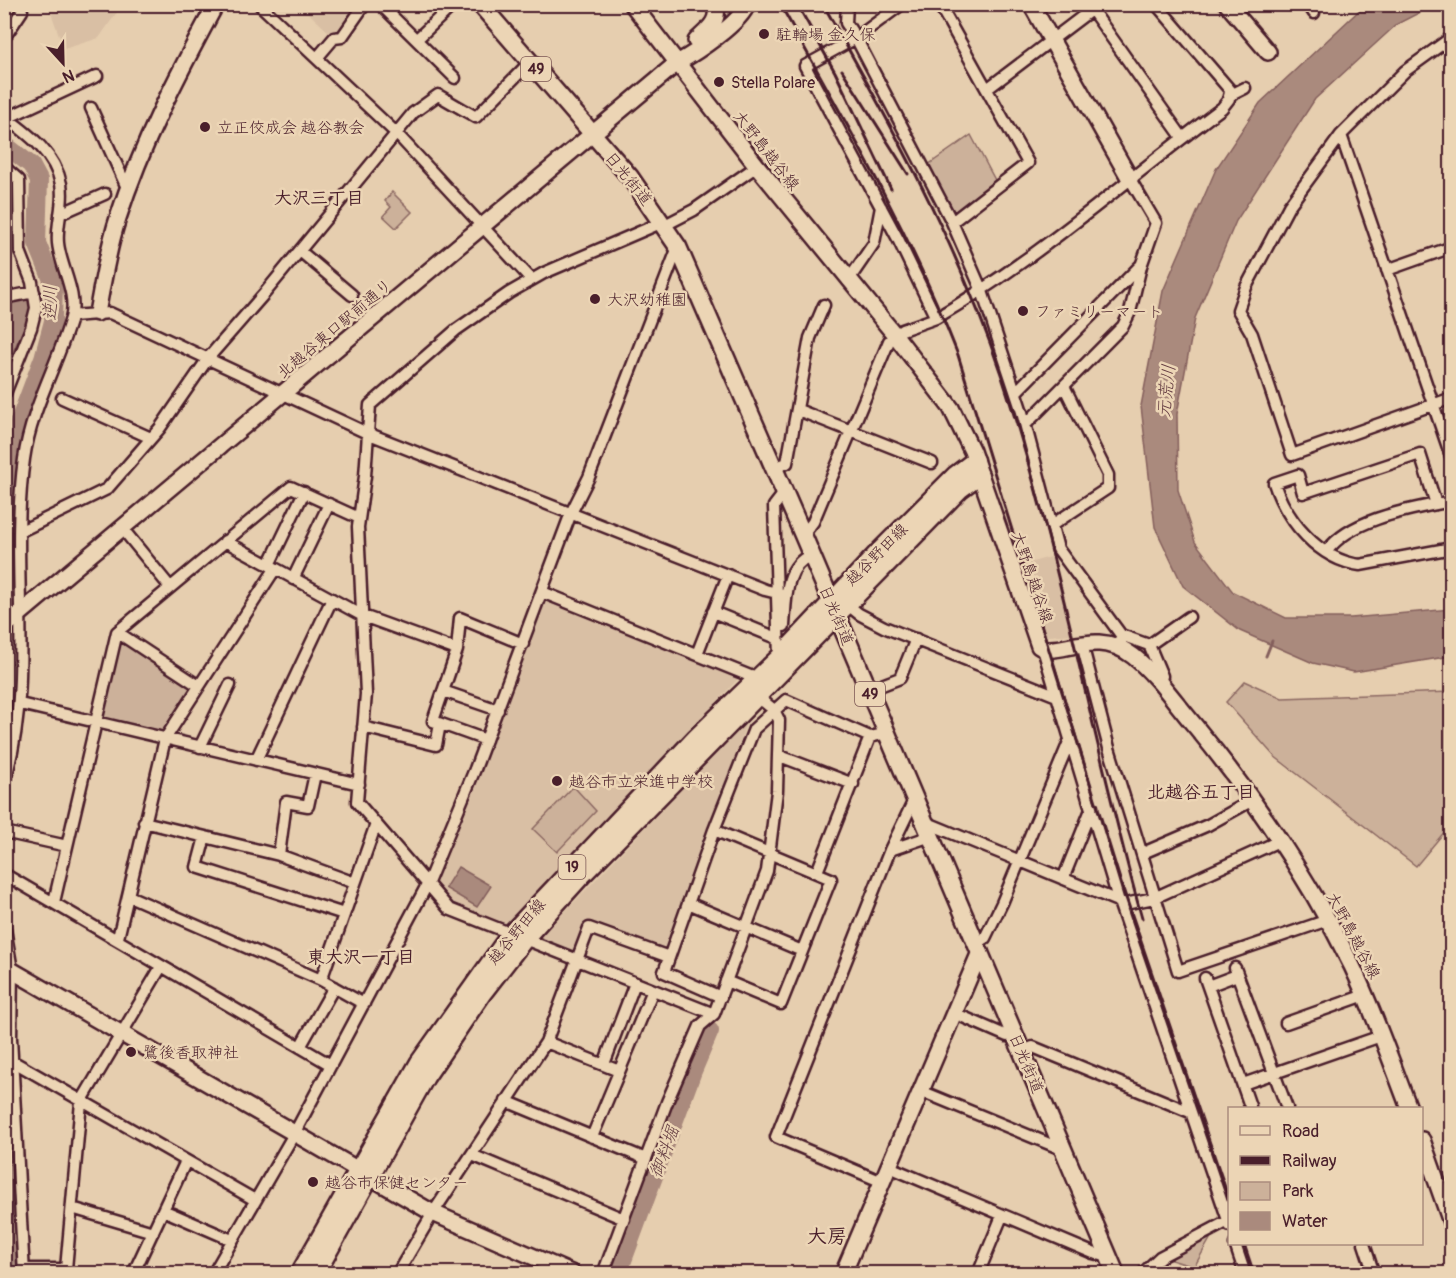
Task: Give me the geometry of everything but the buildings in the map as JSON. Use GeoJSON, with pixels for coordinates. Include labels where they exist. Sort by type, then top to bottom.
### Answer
{"type":"FeatureCollection","features":[{"type":"Feature","properties":{"kind":"main road","name":"日光街道"},"geometry":{"type":"LineString","coordinates":[[480,4],[630,177],[664,223],[678,247],[830,600],[843,611],[886,733],[1116,1274]]}},
{"type":"Feature","properties":{"kind":"main road","name":"越谷野田線"},"geometry":{"type":"LineString","coordinates":[[299,1274],[363,1172],[518,937],[600,836],[955,475],[977,467]]}},
{"type":"Feature","properties":{"kind":"main road","name":"越谷野田線"},"geometry":{"type":"LineString","coordinates":[[518,937],[582,876],[843,611],[961,489],[977,467]]}},
{"type":"Feature","properties":{"kind":"main road","name":"越谷野田線"},"geometry":{"type":"LineString","coordinates":[[316,1274],[363,1172]]}},
{"type":"Feature","properties":{"kind":"street"},"geometry":{"type":"LineString","coordinates":[[98,313],[114,232],[128,190],[169,92],[216,4]]}},
{"type":"Feature","properties":{"kind":"street"},"geometry":{"type":"LineString","coordinates":[[259,4],[396,133],[531,279]]}},
{"type":"Feature","properties":{"kind":"street"},"geometry":{"type":"LineString","coordinates":[[317,58],[334,38],[342,37],[365,4]]}},
{"type":"Feature","properties":{"kind":"street"},"geometry":{"type":"LineString","coordinates":[[380,4],[455,78]]}},
{"type":"Feature","properties":{"kind":"street"},"geometry":{"type":"LineString","coordinates":[[417,39],[454,4]]}},
{"type":"Feature","properties":{"kind":"street","name":"大野島越谷線"},"geometry":{"type":"LineString","coordinates":[[632,4],[757,166],[848,281],[895,335],[951,408],[977,467],[1035,640],[1043,649],[1100,641],[1121,642],[1160,684],[1218,755],[1280,841],[1328,920],[1365,995],[1409,1107]]}},
{"type":"Feature","properties":{"kind":"street"},"geometry":{"type":"LineString","coordinates":[[677,63],[715,22],[717,11],[715,4]]}},
{"type":"Feature","properties":{"kind":"street"},"geometry":{"type":"LineString","coordinates":[[677,63],[697,51],[728,26],[744,12],[747,4]]}},
{"type":"Feature","properties":{"kind":"street"},"geometry":{"type":"LineString","coordinates":[[847,4],[846,22],[952,222],[982,291],[1026,424],[1058,549],[1121,642],[1149,645],[1189,617]]}},
{"type":"Feature","properties":{"kind":"street"},"geometry":{"type":"LineString","coordinates":[[902,4],[856,38],[805,66],[881,207],[936,318]]}},
{"type":"Feature","properties":{"kind":"street"},"geometry":{"type":"LineString","coordinates":[[939,4],[1028,163],[952,222]]}},
{"type":"Feature","properties":{"kind":"street"},"geometry":{"type":"LineString","coordinates":[[1026,424],[1123,326],[1130,312],[1141,266],[1156,223],[1031,4]]}},
{"type":"Feature","properties":{"kind":"street"},"geometry":{"type":"LineString","coordinates":[[1156,4],[1230,90],[1231,97]]}},
{"type":"Feature","properties":{"kind":"street"},"geometry":{"type":"LineString","coordinates":[[1227,4],[1268,52]]}},
{"type":"Feature","properties":{"kind":"street"},"geometry":{"type":"LineString","coordinates":[[987,89],[1096,7],[1182,137]]}},
{"type":"Feature","properties":{"kind":"street"},"geometry":{"type":"LineString","coordinates":[[4,38],[22,11]]}},
{"type":"Feature","properties":{"kind":"street"},"geometry":{"type":"LineString","coordinates":[[1452,37],[1405,70],[1341,135],[1289,206],[1246,287],[1238,310],[1252,334],[1292,455],[1452,398]]}},
{"type":"Feature","properties":{"kind":"street"},"geometry":{"type":"LineString","coordinates":[[21,531],[107,489],[151,438],[209,357],[419,107],[438,95],[476,117],[530,62]]}},
{"type":"Feature","properties":{"kind":"street","name":"北越谷東口駅前通り"},"geometry":{"type":"LineString","coordinates":[[13,621],[677,63]]}},
{"type":"Feature","properties":{"kind":"street"},"geometry":{"type":"LineString","coordinates":[[4,784],[20,704],[13,621],[21,531],[24,460],[34,414],[72,316],[69,287],[58,246],[61,186],[53,163],[41,146],[6,117],[97,76]]}},
{"type":"Feature","properties":{"kind":"street"},"geometry":{"type":"LineString","coordinates":[[803,535],[813,522],[889,341],[895,335],[936,318],[982,291],[1245,88]]}},
{"type":"Feature","properties":{"kind":"street"},"geometry":{"type":"LineString","coordinates":[[92,108],[128,190]]}},
{"type":"Feature","properties":{"kind":"street"},"geometry":{"type":"LineString","coordinates":[[1341,135],[1452,459]]}},
{"type":"Feature","properties":{"kind":"street"},"geometry":{"type":"LineString","coordinates":[[714,1014],[449,909],[357,802],[366,694],[359,518],[365,476],[370,405],[377,398],[456,330],[531,279],[694,210],[757,166]]}},
{"type":"Feature","properties":{"kind":"street"},"geometry":{"type":"LineString","coordinates":[[4,167],[19,180],[20,251],[34,292],[35,318],[9,373],[4,396]]}},
{"type":"Feature","properties":{"kind":"street"},"geometry":{"type":"LineString","coordinates":[[60,214],[105,194]]}},
{"type":"Feature","properties":{"kind":"street"},"geometry":{"type":"LineString","coordinates":[[848,281],[874,243],[881,207]]}},
{"type":"Feature","properties":{"kind":"street"},"geometry":{"type":"LineString","coordinates":[[213,1274],[332,1065],[427,885],[498,710],[571,513],[595,462],[678,247]]}},
{"type":"Feature","properties":{"kind":"street"},"geometry":{"type":"LineString","coordinates":[[1387,270],[1452,247]]}},
{"type":"Feature","properties":{"kind":"street"},"geometry":{"type":"LineString","coordinates":[[300,251],[352,295]]}},
{"type":"Feature","properties":{"kind":"street"},"geometry":{"type":"LineString","coordinates":[[1016,392],[1141,266]]}},
{"type":"Feature","properties":{"kind":"street"},"geometry":{"type":"LineString","coordinates":[[4,297],[34,292]]}},
{"type":"Feature","properties":{"kind":"street"},"geometry":{"type":"LineString","coordinates":[[774,468],[787,463],[810,338],[824,305]]}},
{"type":"Feature","properties":{"kind":"street"},"geometry":{"type":"LineString","coordinates":[[72,316],[110,313],[209,357],[367,433],[728,575],[781,593]]}},
{"type":"Feature","properties":{"kind":"street"},"geometry":{"type":"LineString","coordinates":[[1052,525],[1108,488],[1108,475],[1064,386]]}},
{"type":"Feature","properties":{"kind":"street"},"geometry":{"type":"LineString","coordinates":[[62,398],[151,438]]}},
{"type":"Feature","properties":{"kind":"street"},"geometry":{"type":"LineString","coordinates":[[798,411],[932,463]]}},
{"type":"Feature","properties":{"kind":"street"},"geometry":{"type":"LineString","coordinates":[[1436,504],[1420,454],[1303,493],[1298,475],[1274,483],[1278,495],[1302,533],[1340,560],[1360,565],[1452,548]]}},
{"type":"Feature","properties":{"kind":"street"},"geometry":{"type":"LineString","coordinates":[[54,902],[117,632],[291,487],[359,518]]}},
{"type":"Feature","properties":{"kind":"street"},"geometry":{"type":"LineString","coordinates":[[118,938],[165,739],[272,567],[304,492]]}},
{"type":"Feature","properties":{"kind":"street"},"geometry":{"type":"LineString","coordinates":[[778,657],[777,635],[781,593],[774,506],[784,493]]}},
{"type":"Feature","properties":{"kind":"street"},"geometry":{"type":"LineString","coordinates":[[1327,551],[1344,533],[1386,517],[1452,501]]}},
{"type":"Feature","properties":{"kind":"street"},"geometry":{"type":"LineString","coordinates":[[293,579],[329,504]]}},
{"type":"Feature","properties":{"kind":"street"},"geometry":{"type":"LineString","coordinates":[[122,528],[170,587]]}},
{"type":"Feature","properties":{"kind":"street"},"geometry":{"type":"LineString","coordinates":[[225,542],[363,616],[457,650]]}},
{"type":"Feature","properties":{"kind":"street"},"geometry":{"type":"LineString","coordinates":[[781,593],[797,564],[801,559],[811,555]]}},
{"type":"Feature","properties":{"kind":"street"},"geometry":{"type":"LineString","coordinates":[[698,654],[728,575]]}},
{"type":"Feature","properties":{"kind":"street"},"geometry":{"type":"LineString","coordinates":[[542,592],[754,678]]}},
{"type":"Feature","properties":{"kind":"street"},"geometry":{"type":"LineString","coordinates":[[256,760],[332,599]]}},
{"type":"Feature","properties":{"kind":"street"},"geometry":{"type":"LineString","coordinates":[[843,611],[859,614],[884,627],[1057,696]]}},
{"type":"Feature","properties":{"kind":"street"},"geometry":{"type":"LineString","coordinates":[[713,612],[777,635]]}},
{"type":"Feature","properties":{"kind":"street"},"geometry":{"type":"LineString","coordinates":[[486,740],[433,722],[457,650],[460,618],[523,644]]}},
{"type":"Feature","properties":{"kind":"street"},"geometry":{"type":"LineString","coordinates":[[117,632],[199,686]]}},
{"type":"Feature","properties":{"kind":"street"},"geometry":{"type":"LineString","coordinates":[[869,690],[900,678],[916,639]]}},
{"type":"Feature","properties":{"kind":"street"},"geometry":{"type":"LineString","coordinates":[[1082,644],[1109,748],[1178,971],[1328,920]]}},
{"type":"Feature","properties":{"kind":"street"},"geometry":{"type":"LineString","coordinates":[[1149,645],[1161,676],[1160,684]]}},
{"type":"Feature","properties":{"kind":"street"},"geometry":{"type":"LineString","coordinates":[[1043,649],[1119,902],[1228,1220]]}},
{"type":"Feature","properties":{"kind":"street"},"geometry":{"type":"LineString","coordinates":[[200,747],[230,685]]}},
{"type":"Feature","properties":{"kind":"street"},"geometry":{"type":"LineString","coordinates":[[443,691],[498,710]]}},
{"type":"Feature","properties":{"kind":"street"},"geometry":{"type":"LineString","coordinates":[[603,1274],[646,1159],[700,1026],[714,1014],[767,871],[780,756],[779,720],[774,710],[758,697]]}},
{"type":"Feature","properties":{"kind":"street"},"geometry":{"type":"LineString","coordinates":[[720,997],[664,972],[714,831],[754,729],[786,700],[870,737],[886,733]]}},
{"type":"Feature","properties":{"kind":"street"},"geometry":{"type":"LineString","coordinates":[[20,704],[359,784]]}},
{"type":"Feature","properties":{"kind":"street"},"geometry":{"type":"LineString","coordinates":[[363,727],[436,745],[440,724]]}},
{"type":"Feature","properties":{"kind":"street"},"geometry":{"type":"LineString","coordinates":[[818,873],[870,737]]}},
{"type":"Feature","properties":{"kind":"street"},"geometry":{"type":"LineString","coordinates":[[843,1274],[880,1181],[954,1013],[978,947],[985,938],[1020,861],[1070,742]]}},
{"type":"Feature","properties":{"kind":"street"},"geometry":{"type":"LineString","coordinates":[[780,756],[853,784]]}},
{"type":"Feature","properties":{"kind":"street"},"geometry":{"type":"LineString","coordinates":[[279,855],[286,802],[308,806],[315,774]]}},
{"type":"Feature","properties":{"kind":"street"},"geometry":{"type":"LineString","coordinates":[[880,1181],[776,1137],[890,850],[915,798]]}},
{"type":"Feature","properties":{"kind":"street"},"geometry":{"type":"LineString","coordinates":[[1143,854],[1208,825],[1251,801]]}},
{"type":"Feature","properties":{"kind":"street"},"geometry":{"type":"LineString","coordinates":[[1063,879],[1092,806]]}},
{"type":"Feature","properties":{"kind":"street"},"geometry":{"type":"LineString","coordinates":[[144,822],[279,855],[355,883]]}},
{"type":"Feature","properties":{"kind":"street"},"geometry":{"type":"LineString","coordinates":[[321,980],[376,824]]}},
{"type":"Feature","properties":{"kind":"street"},"geometry":{"type":"LineString","coordinates":[[890,850],[928,829],[1020,861],[1125,904],[1154,898],[1280,841]]}},
{"type":"Feature","properties":{"kind":"street"},"geometry":{"type":"LineString","coordinates":[[714,831],[831,879],[781,1004],[726,981]]}},
{"type":"Feature","properties":{"kind":"street"},"geometry":{"type":"LineString","coordinates":[[4,832],[67,846]]}},
{"type":"Feature","properties":{"kind":"street"},"geometry":{"type":"LineString","coordinates":[[205,837],[197,867],[344,914]]}},
{"type":"Feature","properties":{"kind":"street"},"geometry":{"type":"LineString","coordinates":[[4,874],[118,938],[161,967],[332,1065]]}},
{"type":"Feature","properties":{"kind":"street"},"geometry":{"type":"LineString","coordinates":[[129,896],[321,980],[364,1004]]}},
{"type":"Feature","properties":{"kind":"street"},"geometry":{"type":"LineString","coordinates":[[688,903],[802,951]]}},
{"type":"Feature","properties":{"kind":"street"},"geometry":{"type":"LineString","coordinates":[[4,923],[14,1062],[24,1271],[70,1271],[72,1208],[81,1102],[123,1035],[161,967]]}},
{"type":"Feature","properties":{"kind":"street"},"geometry":{"type":"LineString","coordinates":[[398,1274],[433,1213],[546,1042],[579,961],[589,928],[669,957]]}},
{"type":"Feature","properties":{"kind":"street"},"geometry":{"type":"LineString","coordinates":[[8,968],[433,1213],[573,1274]]}},
{"type":"Feature","properties":{"kind":"street"},"geometry":{"type":"LineString","coordinates":[[1250,1106],[1207,982],[1236,971],[1287,1107]]}},
{"type":"Feature","properties":{"kind":"street"},"geometry":{"type":"LineString","coordinates":[[604,1064],[635,983]]}},
{"type":"Feature","properties":{"kind":"street"},"geometry":{"type":"LineString","coordinates":[[300,1047],[334,987]]}},
{"type":"Feature","properties":{"kind":"street"},"geometry":{"type":"LineString","coordinates":[[592,1137],[653,990]]}},
{"type":"Feature","properties":{"kind":"street"},"geometry":{"type":"LineString","coordinates":[[1286,1023],[1365,995]]}},
{"type":"Feature","properties":{"kind":"street"},"geometry":{"type":"LineString","coordinates":[[954,1013],[1007,1036],[1014,1033]]}},
{"type":"Feature","properties":{"kind":"street"},"geometry":{"type":"LineString","coordinates":[[1243,1084],[1382,1036]]}},
{"type":"Feature","properties":{"kind":"street"},"geometry":{"type":"LineString","coordinates":[[546,1042],[619,1071]]}},
{"type":"Feature","properties":{"kind":"street"},"geometry":{"type":"LineString","coordinates":[[1022,1051],[1033,1047],[1190,1112]]}},
{"type":"Feature","properties":{"kind":"street"},"geometry":{"type":"LineString","coordinates":[[14,1062],[255,1200]]}},
{"type":"Feature","properties":{"kind":"street"},"geometry":{"type":"LineString","coordinates":[[921,1090],[1065,1150]]}},
{"type":"Feature","properties":{"kind":"street"},"geometry":{"type":"LineString","coordinates":[[506,1101],[646,1159]]}},
{"type":"Feature","properties":{"kind":"street"},"geometry":{"type":"LineString","coordinates":[[1423,1148],[1451,1221]]}},
{"type":"Feature","properties":{"kind":"street"},"geometry":{"type":"LineString","coordinates":[[472,1155],[624,1219]]}},
{"type":"Feature","properties":{"kind":"street"},"geometry":{"type":"LineString","coordinates":[[133,1274],[186,1161]]}},
{"type":"Feature","properties":{"kind":"street"},"geometry":{"type":"LineString","coordinates":[[887,1166],[1093,1253],[1101,1255],[1107,1252]]}},
{"type":"Feature","properties":{"kind":"street"},"geometry":{"type":"LineString","coordinates":[[72,1208],[153,1232]]}},
{"type":"Feature","properties":{"kind":"street"},"geometry":{"type":"LineString","coordinates":[[163,1210],[232,1240]]}},
{"type":"Feature","properties":{"kind":"street"},"geometry":{"type":"LineString","coordinates":[[978,1274],[1002,1216]]}},
{"type":"Feature","properties":{"kind":"street"},"geometry":{"type":"LineString","coordinates":[[1142,1274],[1160,1257],[1228,1223]]}},
{"type":"Feature","properties":{"kind":"street"},"geometry":{"type":"LineString","coordinates":[[1235,1245],[1245,1274]]}},
{"type":"Feature","properties":{"kind":"street"},"geometry":{"type":"LineString","coordinates":[[1364,1245],[1374,1274]]}},
{"type":"Feature","properties":{"kind":"shaded area"},"geometry":{"type":"Polygon","coordinates":[[[42,5],[122,5],[99,38],[64,49],[50,10],[42,5]]]}},
{"type":"Feature","properties":{"kind":"shaded area"},"geometry":{"type":"Polygon","coordinates":[[[300,5],[363,5],[342,36],[333,36],[300,5]]]}},
{"type":"Feature","properties":{"kind":"shaded area"},"geometry":{"type":"Polygon","coordinates":[[[1054,556],[1074,634],[1048,636],[1042,632],[1021,565],[1054,556]]]}},
{"type":"Feature","properties":{"kind":"shaded area","name":"越谷市立栄進中学校"},"geometry":{"type":"Polygon","coordinates":[[[545,596],[739,678],[502,929],[452,906],[431,884],[545,596]]]}},
{"type":"Feature","properties":{"kind":"shaded area","name":"越谷市立栄進中学校"},"geometry":{"type":"Polygon","coordinates":[[[747,721],[668,953],[588,924],[576,956],[537,941],[747,721]]]}},
{"type":"Feature","properties":{"kind":"green space"},"geometry":{"type":"Polygon","coordinates":[[[971,135],[996,182],[955,213],[928,165],[971,135]]]}},
{"type":"Feature","properties":{"kind":"green space"},"geometry":{"type":"Polygon","coordinates":[[[392,192],[412,212],[396,228],[383,216],[391,207],[385,201],[392,192]]]}},
{"type":"Feature","properties":{"kind":"green space"},"geometry":{"type":"Polygon","coordinates":[[[119,638],[195,687],[164,734],[101,720],[119,638]]]}},
{"type":"Feature","properties":{"kind":"green space"},"geometry":{"type":"Polygon","coordinates":[[[1245,681],[1282,698],[1451,692],[1451,824],[1416,866],[1274,756],[1226,702],[1245,681]]]}},
{"type":"Feature","properties":{"kind":"green space"},"geometry":{"type":"Polygon","coordinates":[[[572,788],[575,788],[596,811],[557,852],[533,829],[572,788]]]}},
{"type":"Feature","properties":{"kind":"green space"},"geometry":{"type":"Polygon","coordinates":[[[1205,1238],[1210,1239],[1194,1267],[1165,1258],[1205,1238]]]}},
{"type":"Feature","properties":{"kind":"water","name":"元荒川"},"geometry":{"type":"Polygon","coordinates":[[[1366,4],[1434,5],[1397,24],[1315,99],[1236,221],[1195,318],[1177,414],[1178,490],[1195,542],[1233,592],[1286,618],[1351,618],[1451,609],[1451,656],[1354,672],[1313,663],[1240,631],[1183,586],[1155,527],[1141,406],[1163,291],[1216,169],[1260,103],[1366,4]]]}},
{"type":"Feature","properties":{"kind":"water"},"geometry":{"type":"Polygon","coordinates":[[[30,298],[31,312],[8,363],[5,362],[5,309],[8,301],[30,298]]]}},
{"type":"Feature","properties":{"kind":"water"},"geometry":{"type":"Polygon","coordinates":[[[458,867],[491,886],[477,907],[445,888],[458,867]]]}},
{"type":"Feature","properties":{"kind":"waterway","name":"逆川"},"geometry":{"type":"LineString","coordinates":[[4,144],[31,165],[39,180],[37,243],[54,285],[53,321],[43,358],[15,432],[4,509]]}},
{"type":"Feature","properties":{"kind":"waterway"},"geometry":{"type":"LineString","coordinates":[[1266,656],[1272,641]]}},
{"type":"Feature","properties":{"kind":"waterway","name":"御料堀"},"geometry":{"type":"LineString","coordinates":[[618,1274],[710,1031]]}},
{"type":"Feature","properties":{"kind":"waterway","name":"逆川"},"geometry":{"type":"LineString","coordinates":[[4,1166],[8,1274]]}},
{"type":"Feature","properties":{"kind":"railway"},"geometry":{"type":"LineString","coordinates":[[780,4],[852,133],[897,220],[919,264],[958,355],[1121,883],[1228,1196]]}},
{"type":"Feature","properties":{"kind":"railway"},"geometry":{"type":"LineString","coordinates":[[797,4],[835,72],[891,189]]}},
{"type":"Feature","properties":{"kind":"railway"},"geometry":{"type":"LineString","coordinates":[[823,4],[898,139],[943,231],[984,325],[1022,441],[1041,509],[1142,918]]}},
{"type":"Feature","properties":{"kind":"railway"},"geometry":{"type":"LineString","coordinates":[[842,70],[908,174]]}},
{"type":"Feature","properties":{"kind":"railway"},"geometry":{"type":"LineString","coordinates":[[1244,1245],[1254,1274]]}},
{"type":"Feature","properties":{"kind":"place","name":"駐輪場 金久保"},"geometry":{"type":"Point","coordinates":[764,34]}},
{"type":"Feature","properties":{"kind":"place","name":"Stella Polare"},"geometry":{"type":"Point","coordinates":[719,82]}},
{"type":"Feature","properties":{"kind":"place","name":"立正佼成会 越谷教会"},"geometry":{"type":"Point","coordinates":[205,127]}},
{"type":"Feature","properties":{"kind":"place","name":"大沢幼稚園"},"geometry":{"type":"Point","coordinates":[595,299]}},
{"type":"Feature","properties":{"kind":"place","name":"ファミリーマート"},"geometry":{"type":"Point","coordinates":[1023,311]}},
{"type":"Feature","properties":{"kind":"place","name":"越谷市立栄進中学校"},"geometry":{"type":"Point","coordinates":[557,781]}},
{"type":"Feature","properties":{"kind":"place","name":"鷺後香取神社"},"geometry":{"type":"Point","coordinates":[131,1052]}},
{"type":"Feature","properties":{"kind":"place","name":"越谷市保健センター"},"geometry":{"type":"Point","coordinates":[313,1182]}},
{"type":"Feature","properties":{"kind":"district","name":"大沢三丁目"},"geometry":{"type":"Point","coordinates":[319,198]}},
{"type":"Feature","properties":{"kind":"district","name":"北越谷五丁目"},"geometry":{"type":"Point","coordinates":[1201,792]}},
{"type":"Feature","properties":{"kind":"district","name":"東大沢一丁目"},"geometry":{"type":"Point","coordinates":[361,957]}},
{"type":"Feature","properties":{"kind":"district","name":"大房"},"geometry":{"type":"Point","coordinates":[827,1236]}}]}
